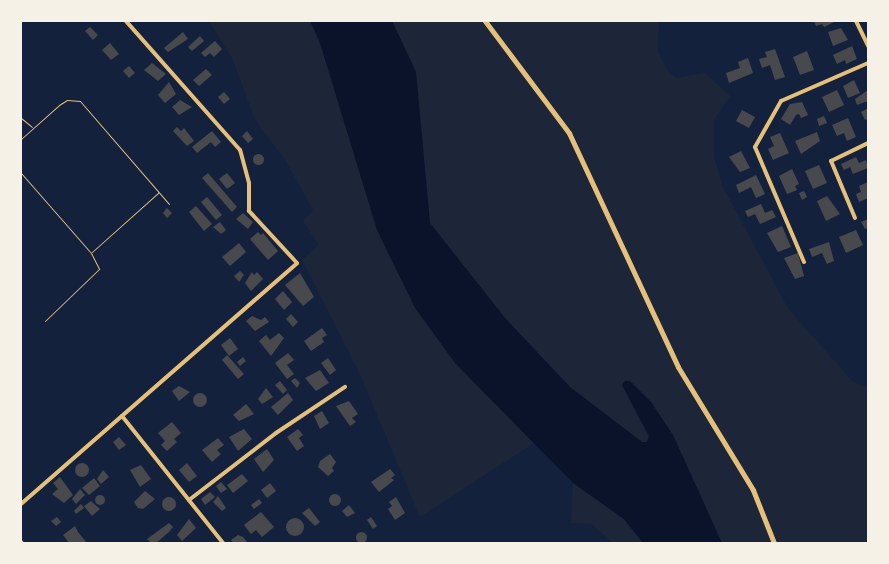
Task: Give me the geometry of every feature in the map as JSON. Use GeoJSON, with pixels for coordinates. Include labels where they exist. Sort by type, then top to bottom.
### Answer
{"type":"FeatureCollection","features":[{"type":"Feature","properties":{"kind":"main road"},"geometry":{"type":"LineString","coordinates":[[485,21],[569,133],[678,367],[753,490],[774,543]]}},
{"type":"Feature","properties":{"kind":"street"},"geometry":{"type":"LineString","coordinates":[[21,504],[297,263],[250,211],[249,183],[240,150],[126,21]]}},
{"type":"Feature","properties":{"kind":"street"},"geometry":{"type":"LineString","coordinates":[[856,21],[868,46]]}},
{"type":"Feature","properties":{"kind":"street"},"geometry":{"type":"LineString","coordinates":[[804,262],[754,147],[781,101],[868,63]]}},
{"type":"Feature","properties":{"kind":"street"},"geometry":{"type":"LineString","coordinates":[[855,218],[831,162],[868,144]]}},
{"type":"Feature","properties":{"kind":"street"},"geometry":{"type":"LineString","coordinates":[[189,500],[276,433],[345,387]]}},
{"type":"Feature","properties":{"kind":"street"},"geometry":{"type":"LineString","coordinates":[[122,416],[223,543]]}},
{"type":"Feature","properties":{"kind":"path"},"geometry":{"type":"LineString","coordinates":[[21,139],[59,105],[67,100],[80,101],[169,204]]}},
{"type":"Feature","properties":{"kind":"path"},"geometry":{"type":"LineString","coordinates":[[21,118],[32,128]]}},
{"type":"Feature","properties":{"kind":"path"},"geometry":{"type":"LineString","coordinates":[[21,172],[91,253],[99,269],[45,321]]}},
{"type":"Feature","properties":{"kind":"path"},"geometry":{"type":"LineString","coordinates":[[91,253],[159,192]]}},
{"type":"Feature","properties":{"kind":"shaded area"},"geometry":{"type":"Polygon","coordinates":[[[209,21],[310,21],[455,363],[534,443],[420,517],[359,372],[302,260],[319,245],[303,221],[313,210],[286,161],[255,120],[233,60],[209,21]]]}},
{"type":"Feature","properties":{"kind":"shaded area"},"geometry":{"type":"Polygon","coordinates":[[[310,21],[392,21],[416,72],[430,223],[505,318],[570,387],[642,442],[647,442],[649,436],[622,385],[625,381],[630,381],[651,402],[673,435],[722,543],[643,543],[624,519],[573,483],[455,363],[415,308],[377,230],[319,40],[310,21]]]}},
{"type":"Feature","properties":{"kind":"shaded area"},"geometry":{"type":"Polygon","coordinates":[[[392,21],[659,21],[658,52],[669,73],[677,78],[705,73],[730,96],[714,120],[714,156],[722,185],[787,307],[852,381],[868,388],[868,543],[722,543],[673,435],[651,402],[630,381],[625,381],[632,406],[649,437],[647,442],[642,442],[570,387],[505,318],[430,223],[416,72],[392,21]]]}},
{"type":"Feature","properties":{"kind":"shaded area"},"geometry":{"type":"Polygon","coordinates":[[[573,483],[624,519],[643,543],[613,543],[592,524],[571,523],[573,483]]]}},
{"type":"Feature","properties":{"kind":"building"},"geometry":{"type":"Polygon","coordinates":[[[814,21],[836,21],[824,27],[822,24],[816,26],[814,21]]]}},
{"type":"Feature","properties":{"kind":"building"},"geometry":{"type":"Polygon","coordinates":[[[90,27],[98,35],[93,40],[85,31],[90,27]]]}},
{"type":"Feature","properties":{"kind":"building"},"geometry":{"type":"Polygon","coordinates":[[[841,28],[848,40],[833,46],[828,32],[841,28]]]}},
{"type":"Feature","properties":{"kind":"building"},"geometry":{"type":"Polygon","coordinates":[[[183,32],[188,39],[168,52],[164,48],[183,32]]]}},
{"type":"Feature","properties":{"kind":"building"},"geometry":{"type":"Polygon","coordinates":[[[200,36],[204,41],[192,51],[188,47],[200,36]]]}},
{"type":"Feature","properties":{"kind":"building"},"geometry":{"type":"Polygon","coordinates":[[[215,41],[222,49],[214,57],[210,53],[205,57],[201,53],[215,41]]]}},
{"type":"Feature","properties":{"kind":"building"},"geometry":{"type":"Polygon","coordinates":[[[110,43],[119,54],[111,60],[102,50],[110,43]]]}},
{"type":"Feature","properties":{"kind":"building"},"geometry":{"type":"Polygon","coordinates":[[[852,46],[857,59],[846,64],[845,60],[837,64],[833,55],[852,46]]]}},
{"type":"Feature","properties":{"kind":"building"},"geometry":{"type":"Polygon","coordinates":[[[775,49],[785,77],[775,80],[770,65],[762,68],[759,59],[767,57],[765,52],[775,49]]]}},
{"type":"Feature","properties":{"kind":"building"},"geometry":{"type":"Polygon","coordinates":[[[807,51],[814,70],[800,75],[793,57],[807,51]]]}},
{"type":"Feature","properties":{"kind":"building"},"geometry":{"type":"Polygon","coordinates":[[[748,58],[753,73],[729,83],[726,73],[740,68],[738,62],[748,58]]]}},
{"type":"Feature","properties":{"kind":"building"},"geometry":{"type":"Polygon","coordinates":[[[152,63],[166,74],[158,81],[144,70],[152,63]]]}},
{"type":"Feature","properties":{"kind":"building"},"geometry":{"type":"Polygon","coordinates":[[[129,66],[135,73],[129,78],[123,71],[129,66]]]}},
{"type":"Feature","properties":{"kind":"building"},"geometry":{"type":"Polygon","coordinates":[[[206,69],[212,75],[199,86],[193,80],[206,69]]]}},
{"type":"Feature","properties":{"kind":"building"},"geometry":{"type":"Polygon","coordinates":[[[854,80],[860,93],[848,98],[843,86],[854,80]]]}},
{"type":"Feature","properties":{"kind":"building"},"geometry":{"type":"Polygon","coordinates":[[[169,82],[176,94],[165,103],[158,95],[169,82]]]}},
{"type":"Feature","properties":{"kind":"building"},"geometry":{"type":"Polygon","coordinates":[[[837,90],[844,105],[829,112],[822,97],[837,90]]]}},
{"type":"Feature","properties":{"kind":"building"},"geometry":{"type":"Polygon","coordinates":[[[868,90],[868,101],[857,105],[855,99],[868,90]]]}},
{"type":"Feature","properties":{"kind":"building"},"geometry":{"type":"Polygon","coordinates":[[[224,92],[230,99],[224,104],[218,97],[224,92]]]}},
{"type":"Feature","properties":{"kind":"building"},"geometry":{"type":"Polygon","coordinates":[[[180,100],[192,107],[179,115],[172,107],[180,100]]]}},
{"type":"Feature","properties":{"kind":"building"},"geometry":{"type":"Polygon","coordinates":[[[802,102],[808,115],[801,118],[799,114],[796,115],[790,125],[781,119],[790,104],[802,102]]]}},
{"type":"Feature","properties":{"kind":"building"},"geometry":{"type":"Polygon","coordinates":[[[868,108],[868,119],[865,120],[861,112],[868,108]]]}},
{"type":"Feature","properties":{"kind":"building"},"geometry":{"type":"Polygon","coordinates":[[[742,110],[755,117],[749,128],[736,121],[742,110]]]}},
{"type":"Feature","properties":{"kind":"building"},"geometry":{"type":"Polygon","coordinates":[[[824,116],[827,123],[819,126],[817,119],[824,116]]]}},
{"type":"Feature","properties":{"kind":"building"},"geometry":{"type":"Polygon","coordinates":[[[848,118],[856,137],[847,141],[844,133],[837,136],[832,125],[848,118]]]}},
{"type":"Feature","properties":{"kind":"building"},"geometry":{"type":"Polygon","coordinates":[[[177,127],[181,131],[184,128],[194,141],[187,146],[173,131],[177,127]]]}},
{"type":"Feature","properties":{"kind":"building"},"geometry":{"type":"Polygon","coordinates":[[[212,131],[221,142],[215,147],[211,142],[197,153],[192,147],[212,131]]]}},
{"type":"Feature","properties":{"kind":"building"},"geometry":{"type":"Polygon","coordinates":[[[247,131],[253,139],[248,143],[242,136],[247,131]]]}},
{"type":"Feature","properties":{"kind":"building"},"geometry":{"type":"Polygon","coordinates":[[[817,132],[820,141],[801,154],[795,141],[817,132]]]}},
{"type":"Feature","properties":{"kind":"building"},"geometry":{"type":"Polygon","coordinates":[[[780,133],[789,153],[773,160],[768,149],[774,146],[770,137],[780,133]]]}},
{"type":"Feature","properties":{"kind":"building"},"geometry":{"type":"Polygon","coordinates":[[[741,151],[750,168],[740,172],[729,157],[741,151]]]}},
{"type":"Feature","properties":{"kind":"building"},"geometry":{"type":"Polygon","coordinates":[[[256,154],[260,154],[263,159],[262,163],[256,164],[253,161],[253,157],[256,154]]]}},
{"type":"Feature","properties":{"kind":"building"},"geometry":{"type":"Polygon","coordinates":[[[856,157],[859,163],[866,160],[868,168],[853,174],[850,167],[844,170],[841,164],[856,157]]]}},
{"type":"Feature","properties":{"kind":"building"},"geometry":{"type":"Polygon","coordinates":[[[819,165],[827,183],[813,189],[805,171],[819,165]]]}},
{"type":"Feature","properties":{"kind":"building"},"geometry":{"type":"Polygon","coordinates":[[[792,169],[799,184],[795,186],[797,190],[787,194],[779,176],[792,169]]]}},
{"type":"Feature","properties":{"kind":"building"},"geometry":{"type":"Polygon","coordinates":[[[208,173],[237,207],[232,212],[202,178],[208,173]]]}},
{"type":"Feature","properties":{"kind":"building"},"geometry":{"type":"Polygon","coordinates":[[[227,173],[235,183],[227,189],[219,179],[227,173]]]}},
{"type":"Feature","properties":{"kind":"building"},"geometry":{"type":"Polygon","coordinates":[[[756,175],[765,194],[756,198],[751,187],[739,193],[736,185],[756,175]]]}},
{"type":"Feature","properties":{"kind":"building"},"geometry":{"type":"Polygon","coordinates":[[[868,182],[868,198],[859,202],[856,194],[861,192],[859,186],[868,182]]]}},
{"type":"Feature","properties":{"kind":"building"},"geometry":{"type":"Polygon","coordinates":[[[804,191],[807,197],[802,200],[799,193],[804,191]]]}},
{"type":"Feature","properties":{"kind":"building"},"geometry":{"type":"Polygon","coordinates":[[[827,196],[840,214],[826,221],[817,201],[827,196]]]}},
{"type":"Feature","properties":{"kind":"building"},"geometry":{"type":"Polygon","coordinates":[[[207,197],[222,215],[216,220],[201,202],[207,197]]]}},
{"type":"Feature","properties":{"kind":"building"},"geometry":{"type":"Polygon","coordinates":[[[761,204],[765,213],[772,210],[776,217],[760,224],[755,214],[748,217],[745,211],[761,204]]]}},
{"type":"Feature","properties":{"kind":"building"},"geometry":{"type":"Polygon","coordinates":[[[196,206],[212,224],[204,231],[189,212],[196,206]]]}},
{"type":"Feature","properties":{"kind":"building"},"geometry":{"type":"Polygon","coordinates":[[[167,208],[172,213],[167,218],[163,213],[167,208]]]}},
{"type":"Feature","properties":{"kind":"building"},"geometry":{"type":"Polygon","coordinates":[[[243,213],[253,222],[248,229],[236,219],[243,213]]]}},
{"type":"Feature","properties":{"kind":"building"},"geometry":{"type":"Polygon","coordinates":[[[868,219],[868,228],[865,229],[861,222],[868,219]]]}},
{"type":"Feature","properties":{"kind":"building"},"geometry":{"type":"Polygon","coordinates":[[[220,222],[226,230],[221,234],[213,227],[220,222]]]}},
{"type":"Feature","properties":{"kind":"building"},"geometry":{"type":"Polygon","coordinates":[[[782,226],[791,247],[778,252],[767,233],[782,226]]]}},
{"type":"Feature","properties":{"kind":"building"},"geometry":{"type":"Polygon","coordinates":[[[856,230],[863,245],[846,253],[839,237],[856,230]]]}},
{"type":"Feature","properties":{"kind":"building"},"geometry":{"type":"Polygon","coordinates":[[[258,232],[261,235],[263,233],[278,251],[268,260],[250,239],[258,232]]]}},
{"type":"Feature","properties":{"kind":"building"},"geometry":{"type":"Polygon","coordinates":[[[829,242],[834,261],[827,264],[822,253],[812,257],[809,249],[829,242]]]}},
{"type":"Feature","properties":{"kind":"building"},"geometry":{"type":"Polygon","coordinates":[[[239,243],[246,252],[230,266],[222,257],[239,243]]]}},
{"type":"Feature","properties":{"kind":"building"},"geometry":{"type":"Polygon","coordinates":[[[798,253],[804,276],[795,279],[784,258],[798,253]]]}},
{"type":"Feature","properties":{"kind":"building"},"geometry":{"type":"Polygon","coordinates":[[[240,271],[244,275],[239,282],[234,276],[240,271]]]}},
{"type":"Feature","properties":{"kind":"building"},"geometry":{"type":"Polygon","coordinates":[[[252,272],[254,275],[257,272],[263,279],[251,291],[245,283],[252,272]]]}},
{"type":"Feature","properties":{"kind":"building"},"geometry":{"type":"Polygon","coordinates":[[[300,273],[314,297],[303,306],[285,285],[300,273]]]}},
{"type":"Feature","properties":{"kind":"building"},"geometry":{"type":"Polygon","coordinates":[[[283,291],[292,302],[284,310],[275,299],[283,291]]]}},
{"type":"Feature","properties":{"kind":"building"},"geometry":{"type":"Polygon","coordinates":[[[291,314],[298,322],[293,327],[286,319],[291,314]]]}},
{"type":"Feature","properties":{"kind":"building"},"geometry":{"type":"Polygon","coordinates":[[[252,316],[261,320],[265,317],[269,322],[255,331],[246,321],[252,316]]]}},
{"type":"Feature","properties":{"kind":"building"},"geometry":{"type":"Polygon","coordinates":[[[322,328],[327,335],[322,338],[324,342],[311,351],[304,341],[322,328]]]}},
{"type":"Feature","properties":{"kind":"building"},"geometry":{"type":"Polygon","coordinates":[[[279,333],[284,338],[271,356],[259,341],[266,335],[270,340],[279,333]]]}},
{"type":"Feature","properties":{"kind":"building"},"geometry":{"type":"Polygon","coordinates":[[[230,338],[238,349],[229,356],[221,345],[230,338]]]}},
{"type":"Feature","properties":{"kind":"building"},"geometry":{"type":"Polygon","coordinates":[[[288,353],[294,360],[287,365],[294,374],[287,379],[275,363],[288,353]]]}},
{"type":"Feature","properties":{"kind":"building"},"geometry":{"type":"Polygon","coordinates":[[[227,355],[244,374],[238,379],[222,360],[227,355]]]}},
{"type":"Feature","properties":{"kind":"building"},"geometry":{"type":"Polygon","coordinates":[[[243,357],[246,361],[240,366],[237,362],[243,357]]]}},
{"type":"Feature","properties":{"kind":"building"},"geometry":{"type":"Polygon","coordinates":[[[328,358],[336,370],[330,375],[321,363],[328,358]]]}},
{"type":"Feature","properties":{"kind":"building"},"geometry":{"type":"Polygon","coordinates":[[[320,370],[329,383],[316,391],[305,378],[320,370]]]}},
{"type":"Feature","properties":{"kind":"building"},"geometry":{"type":"Polygon","coordinates":[[[295,378],[300,383],[297,388],[291,381],[295,378]]]}},
{"type":"Feature","properties":{"kind":"building"},"geometry":{"type":"Polygon","coordinates":[[[280,381],[287,390],[283,394],[275,385],[280,381]]]}},
{"type":"Feature","properties":{"kind":"building"},"geometry":{"type":"Polygon","coordinates":[[[179,386],[190,392],[179,401],[172,391],[179,386]]]}},
{"type":"Feature","properties":{"kind":"building"},"geometry":{"type":"Polygon","coordinates":[[[266,388],[273,397],[262,404],[258,399],[266,388]]]}},
{"type":"Feature","properties":{"kind":"building"},"geometry":{"type":"Polygon","coordinates":[[[197,393],[203,393],[207,400],[203,407],[197,407],[193,403],[193,397],[197,393]]]}},
{"type":"Feature","properties":{"kind":"building"},"geometry":{"type":"Polygon","coordinates":[[[288,393],[293,400],[278,415],[271,407],[288,393]]]}},
{"type":"Feature","properties":{"kind":"building"},"geometry":{"type":"Polygon","coordinates":[[[349,401],[358,414],[352,418],[356,422],[350,426],[336,406],[349,401]]]}},
{"type":"Feature","properties":{"kind":"building"},"geometry":{"type":"Polygon","coordinates":[[[246,404],[254,414],[239,421],[233,415],[246,404]]]}},
{"type":"Feature","properties":{"kind":"building"},"geometry":{"type":"Polygon","coordinates":[[[322,411],[329,423],[320,429],[314,416],[322,411]]]}},
{"type":"Feature","properties":{"kind":"building"},"geometry":{"type":"Polygon","coordinates":[[[172,422],[181,433],[174,439],[177,442],[167,451],[161,445],[165,441],[158,433],[172,422]]]}},
{"type":"Feature","properties":{"kind":"building"},"geometry":{"type":"Polygon","coordinates":[[[244,429],[252,439],[238,451],[229,437],[244,429]]]}},
{"type":"Feature","properties":{"kind":"building"},"geometry":{"type":"Polygon","coordinates":[[[298,429],[303,435],[299,438],[304,446],[297,451],[287,437],[298,429]]]}},
{"type":"Feature","properties":{"kind":"building"},"geometry":{"type":"Polygon","coordinates":[[[119,437],[126,445],[119,450],[113,442],[119,437]]]}},
{"type":"Feature","properties":{"kind":"building"},"geometry":{"type":"Polygon","coordinates":[[[218,438],[224,445],[217,450],[221,454],[212,462],[202,450],[218,438]]]}},
{"type":"Feature","properties":{"kind":"building"},"geometry":{"type":"Polygon","coordinates":[[[267,449],[274,460],[263,472],[254,459],[267,449]]]}},
{"type":"Feature","properties":{"kind":"building"},"geometry":{"type":"Polygon","coordinates":[[[330,454],[336,462],[332,468],[334,471],[328,476],[318,467],[320,461],[330,454]]]}},
{"type":"Feature","properties":{"kind":"building"},"geometry":{"type":"Polygon","coordinates":[[[79,463],[85,463],[89,470],[85,477],[79,477],[75,473],[75,467],[79,463]]]}},
{"type":"Feature","properties":{"kind":"building"},"geometry":{"type":"Polygon","coordinates":[[[187,463],[197,476],[189,482],[179,470],[187,463]]]}},
{"type":"Feature","properties":{"kind":"building"},"geometry":{"type":"Polygon","coordinates":[[[141,465],[151,479],[140,487],[130,470],[141,465]]]}},
{"type":"Feature","properties":{"kind":"building"},"geometry":{"type":"Polygon","coordinates":[[[390,469],[395,475],[391,478],[394,480],[379,492],[371,482],[390,469]]]}},
{"type":"Feature","properties":{"kind":"building"},"geometry":{"type":"Polygon","coordinates":[[[103,470],[109,477],[101,484],[97,479],[103,470]]]}},
{"type":"Feature","properties":{"kind":"building"},"geometry":{"type":"Polygon","coordinates":[[[242,474],[248,481],[233,493],[227,485],[242,474]]]}},
{"type":"Feature","properties":{"kind":"building"},"geometry":{"type":"Polygon","coordinates":[[[60,477],[73,495],[64,503],[52,494],[58,489],[53,483],[60,477]]]}},
{"type":"Feature","properties":{"kind":"building"},"geometry":{"type":"Polygon","coordinates":[[[94,478],[100,486],[89,495],[82,488],[94,478]]]}},
{"type":"Feature","properties":{"kind":"building"},"geometry":{"type":"Polygon","coordinates":[[[221,482],[227,489],[221,493],[216,486],[221,482]]]}},
{"type":"Feature","properties":{"kind":"building"},"geometry":{"type":"Polygon","coordinates":[[[270,483],[276,491],[267,498],[261,490],[270,483]]]}},
{"type":"Feature","properties":{"kind":"building"},"geometry":{"type":"Polygon","coordinates":[[[80,489],[85,495],[76,504],[72,499],[80,489]]]}},
{"type":"Feature","properties":{"kind":"building"},"geometry":{"type":"Polygon","coordinates":[[[145,491],[155,499],[143,509],[138,508],[134,502],[145,491]]]}},
{"type":"Feature","properties":{"kind":"building"},"geometry":{"type":"Polygon","coordinates":[[[210,492],[215,497],[205,505],[201,499],[210,492]]]}},
{"type":"Feature","properties":{"kind":"building"},"geometry":{"type":"Polygon","coordinates":[[[333,494],[337,494],[341,500],[337,506],[333,506],[329,502],[329,498],[333,494]]]}},
{"type":"Feature","properties":{"kind":"building"},"geometry":{"type":"Polygon","coordinates":[[[98,495],[102,495],[105,500],[104,504],[98,505],[95,502],[95,498],[98,495]]]}},
{"type":"Feature","properties":{"kind":"building"},"geometry":{"type":"Polygon","coordinates":[[[218,496],[226,508],[222,511],[213,502],[218,496]]]}},
{"type":"Feature","properties":{"kind":"building"},"geometry":{"type":"Polygon","coordinates":[[[169,497],[174,499],[176,504],[174,509],[169,511],[164,509],[162,504],[164,499],[169,497]]]}},
{"type":"Feature","properties":{"kind":"building"},"geometry":{"type":"Polygon","coordinates":[[[396,497],[405,513],[395,520],[388,509],[392,506],[389,502],[396,497]]]}},
{"type":"Feature","properties":{"kind":"building"},"geometry":{"type":"Polygon","coordinates":[[[259,499],[262,503],[254,509],[251,505],[259,499]]]}},
{"type":"Feature","properties":{"kind":"building"},"geometry":{"type":"Polygon","coordinates":[[[91,501],[100,509],[92,516],[84,506],[91,501]]]}},
{"type":"Feature","properties":{"kind":"building"},"geometry":{"type":"Polygon","coordinates":[[[81,504],[84,508],[76,514],[74,511],[81,504]]]}},
{"type":"Feature","properties":{"kind":"building"},"geometry":{"type":"Polygon","coordinates":[[[349,505],[355,513],[347,517],[342,511],[349,505]]]}},
{"type":"Feature","properties":{"kind":"building"},"geometry":{"type":"Polygon","coordinates":[[[309,508],[320,522],[315,526],[302,513],[309,508]]]}},
{"type":"Feature","properties":{"kind":"building"},"geometry":{"type":"Polygon","coordinates":[[[261,512],[274,527],[262,537],[256,530],[251,534],[244,525],[261,512]]]}},
{"type":"Feature","properties":{"kind":"building"},"geometry":{"type":"Polygon","coordinates":[[[57,517],[61,522],[56,526],[51,521],[57,517]]]}},
{"type":"Feature","properties":{"kind":"building"},"geometry":{"type":"Polygon","coordinates":[[[371,517],[377,526],[373,529],[367,520],[371,517]]]}},
{"type":"Feature","properties":{"kind":"building"},"geometry":{"type":"Polygon","coordinates":[[[295,518],[301,521],[304,527],[301,533],[295,536],[289,533],[286,527],[289,521],[295,518]]]}},
{"type":"Feature","properties":{"kind":"building"},"geometry":{"type":"Polygon","coordinates":[[[189,519],[196,528],[182,541],[177,535],[189,519]]]}},
{"type":"Feature","properties":{"kind":"building"},"geometry":{"type":"Polygon","coordinates":[[[169,523],[173,527],[156,543],[151,543],[147,539],[169,523]]]}},
{"type":"Feature","properties":{"kind":"building"},"geometry":{"type":"Polygon","coordinates":[[[75,526],[87,543],[69,543],[63,535],[75,526]]]}},
{"type":"Feature","properties":{"kind":"building"},"geometry":{"type":"Polygon","coordinates":[[[361,531],[367,537],[361,543],[355,537],[361,531]]]}},
{"type":"Feature","properties":{"kind":"building"},"geometry":{"type":"Polygon","coordinates":[[[238,535],[243,537],[248,543],[233,543],[231,540],[238,535]]]}}]}
